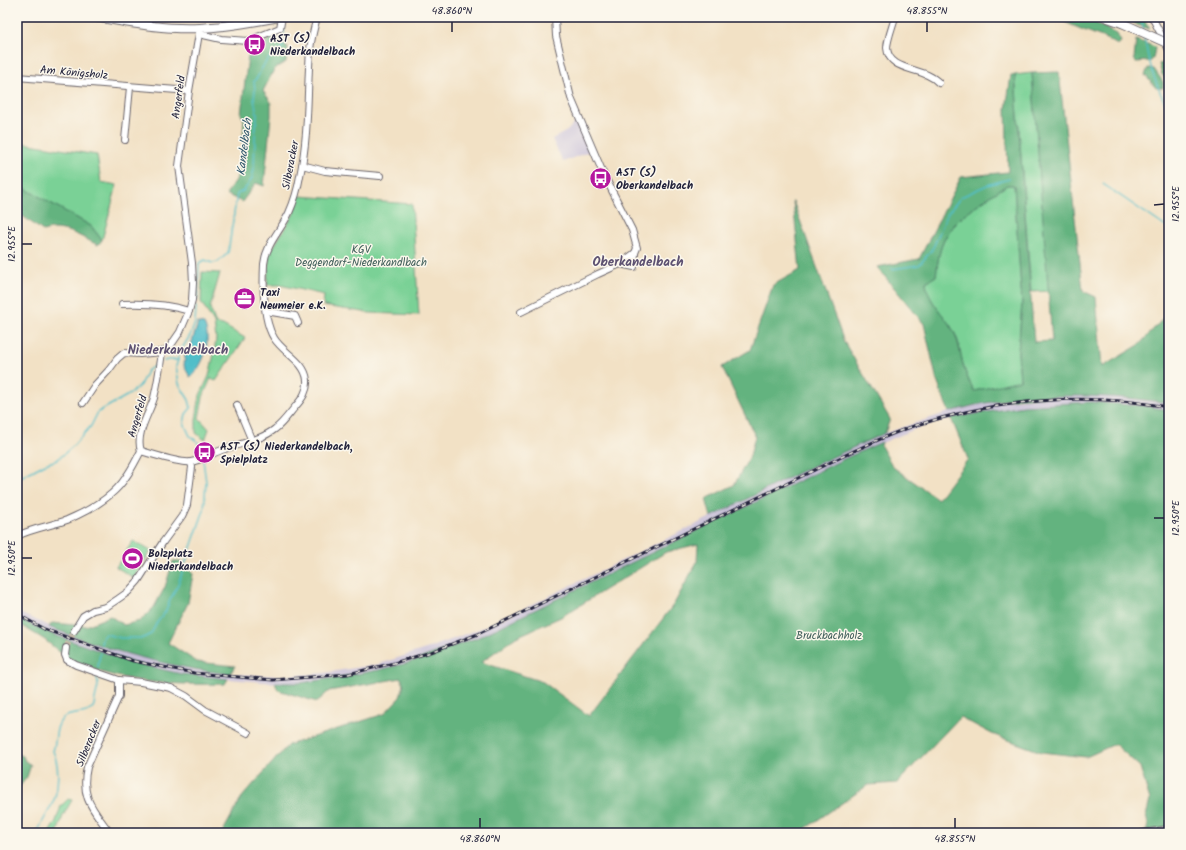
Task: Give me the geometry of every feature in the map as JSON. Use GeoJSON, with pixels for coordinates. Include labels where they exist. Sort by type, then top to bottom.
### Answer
{"type":"FeatureCollection","features":[{"type":"Feature","properties":{"kind":"main road"},"geometry":{"type":"LineString","coordinates":[[96,17],[142,25],[199,31],[281,17]]}},
{"type":"Feature","properties":{"kind":"main road"},"geometry":{"type":"LineString","coordinates":[[1105,17],[1169,44]]}},
{"type":"Feature","properties":{"kind":"street"},"geometry":{"type":"LineString","coordinates":[[199,31],[221,39],[248,41],[280,28],[281,17]]}},
{"type":"Feature","properties":{"kind":"street","name":"Silberacker"},"geometry":{"type":"LineString","coordinates":[[191,462],[225,448],[252,441],[266,435],[282,423],[303,398],[306,389],[307,380],[304,370],[282,349],[269,330],[266,311],[264,263],[267,252],[276,234],[289,213],[300,176],[306,132],[310,48],[317,17]]}},
{"type":"Feature","properties":{"kind":"street"},"geometry":{"type":"LineString","coordinates":[[554,17],[556,36],[571,98],[603,173],[632,230],[637,248],[634,267],[620,264]]}},
{"type":"Feature","properties":{"kind":"street"},"geometry":{"type":"LineString","coordinates":[[895,17],[887,47],[892,61],[897,65],[925,73],[935,78],[939,82]]}},
{"type":"Feature","properties":{"kind":"street"},"geometry":{"type":"LineString","coordinates":[[1152,17],[1169,50]]}},
{"type":"Feature","properties":{"kind":"street","name":"Angerfeld"},"geometry":{"type":"LineString","coordinates":[[17,536],[66,520],[96,506],[113,492],[125,479],[141,451],[139,444],[140,436],[154,398],[160,375],[162,352],[169,348],[180,332],[192,300],[192,270],[179,166],[199,31]]}},
{"type":"Feature","properties":{"kind":"street","name":"Am Königsholz"},"geometry":{"type":"LineString","coordinates":[[17,77],[189,91]]}},
{"type":"Feature","properties":{"kind":"street"},"geometry":{"type":"LineString","coordinates":[[125,140],[130,87]]}},
{"type":"Feature","properties":{"kind":"street"},"geometry":{"type":"LineString","coordinates":[[302,165],[325,171],[380,176]]}},
{"type":"Feature","properties":{"kind":"street"},"geometry":{"type":"LineString","coordinates":[[520,312],[620,264],[635,253]]}},
{"type":"Feature","properties":{"kind":"street"},"geometry":{"type":"LineString","coordinates":[[122,304],[133,303],[174,306],[189,311]]}},
{"type":"Feature","properties":{"kind":"street"},"geometry":{"type":"LineString","coordinates":[[266,311],[295,316],[298,323]]}},
{"type":"Feature","properties":{"kind":"street"},"geometry":{"type":"LineString","coordinates":[[83,403],[95,385],[124,353],[140,354],[162,352]]}},
{"type":"Feature","properties":{"kind":"street"},"geometry":{"type":"LineString","coordinates":[[237,405],[252,441]]}},
{"type":"Feature","properties":{"kind":"street"},"geometry":{"type":"LineString","coordinates":[[74,631],[83,616],[93,610],[106,607],[128,592],[138,581],[182,516],[187,505],[192,467],[191,462],[141,451]]}},
{"type":"Feature","properties":{"kind":"street"},"geometry":{"type":"LineString","coordinates":[[66,648],[64,654],[67,660],[76,665],[119,680],[141,682],[172,688],[205,710],[248,734]]}},
{"type":"Feature","properties":{"kind":"street","name":"Silberacker"},"geometry":{"type":"LineString","coordinates":[[110,833],[88,803],[85,779],[87,767],[118,696],[119,680]]}},
{"type":"Feature","properties":{"kind":"street"},"geometry":{"type":"LineString","coordinates":[[1145,833],[1169,830]]}},
{"type":"Feature","properties":{"kind":"shaded area"},"geometry":{"type":"Polygon","coordinates":[[[577,120],[590,151],[563,162],[552,139],[567,131],[577,120]]]}},
{"type":"Feature","properties":{"kind":"shaded area"},"geometry":{"type":"Polygon","coordinates":[[[1096,395],[1169,403],[1169,410],[1144,406],[1091,402],[1024,406],[951,418],[920,427],[846,458],[479,637],[408,663],[379,670],[301,683],[275,683],[181,674],[134,663],[97,651],[54,635],[17,618],[17,612],[68,634],[120,652],[195,670],[230,674],[285,676],[324,673],[379,664],[432,647],[492,624],[802,471],[885,433],[949,412],[985,403],[1058,396],[1096,395]]]}},
{"type":"Feature","properties":{"kind":"green space"},"geometry":{"type":"Polygon","coordinates":[[[1051,17],[1084,17],[1117,34],[1121,42],[1118,45],[1100,36],[1051,17]]]}},
{"type":"Feature","properties":{"kind":"green space"},"geometry":{"type":"Polygon","coordinates":[[[1129,17],[1142,17],[1150,29],[1135,24],[1129,17]]]}},
{"type":"Feature","properties":{"kind":"green space"},"geometry":{"type":"Polygon","coordinates":[[[274,36],[288,47],[286,62],[275,68],[263,91],[271,102],[264,186],[256,183],[242,202],[226,194],[236,180],[242,157],[244,120],[241,114],[248,56],[274,36]]]}},
{"type":"Feature","properties":{"kind":"green space"},"geometry":{"type":"Polygon","coordinates":[[[1136,40],[1155,48],[1153,59],[1151,61],[1136,62],[1134,59],[1136,40]]]}},
{"type":"Feature","properties":{"kind":"green space"},"geometry":{"type":"Polygon","coordinates":[[[1169,62],[1169,78],[1165,79],[1159,64],[1169,62]]]}},
{"type":"Feature","properties":{"kind":"green space"},"geometry":{"type":"Polygon","coordinates":[[[1148,68],[1154,69],[1163,82],[1163,88],[1156,88],[1145,75],[1148,68]]]}},
{"type":"Feature","properties":{"kind":"green space"},"geometry":{"type":"Polygon","coordinates":[[[1059,72],[1083,291],[1096,297],[1102,367],[1139,345],[1169,312],[1169,403],[1100,396],[1054,396],[985,403],[949,412],[937,381],[924,324],[877,267],[919,259],[961,177],[1008,172],[1006,109],[1011,75],[1015,75],[1034,342],[1052,341],[1032,73],[1059,72]],[[1007,185],[967,212],[958,220],[944,239],[939,254],[936,276],[926,282],[929,295],[953,330],[959,345],[966,374],[974,391],[1020,380],[1018,352],[1022,304],[1014,185],[1007,185]]]}},
{"type":"Feature","properties":{"kind":"green space"},"geometry":{"type":"Polygon","coordinates":[[[1032,73],[1049,291],[1031,292],[1015,75],[1032,73]]]}},
{"type":"Feature","properties":{"kind":"green space"},"geometry":{"type":"Polygon","coordinates":[[[17,142],[97,155],[101,182],[117,185],[102,240],[91,226],[17,184],[17,142]]]}},
{"type":"Feature","properties":{"kind":"green space"},"geometry":{"type":"Polygon","coordinates":[[[17,184],[91,226],[102,240],[98,245],[64,230],[50,229],[43,231],[17,212],[17,184]]]}},
{"type":"Feature","properties":{"kind":"green space"},"geometry":{"type":"Polygon","coordinates":[[[1007,185],[1014,185],[1022,304],[1018,352],[1020,381],[974,391],[963,366],[956,335],[929,295],[926,282],[936,276],[938,260],[944,239],[958,220],[967,212],[1007,185]]]}},
{"type":"Feature","properties":{"kind":"green space","name":"KGV Deggendorf-Niederkandlbach"},"geometry":{"type":"Polygon","coordinates":[[[299,196],[412,204],[419,315],[370,313],[323,306],[324,295],[280,285],[267,285],[269,254],[293,215],[299,196]]]}},
{"type":"Feature","properties":{"kind":"green space"},"geometry":{"type":"Polygon","coordinates":[[[793,201],[844,342],[890,419],[885,433],[802,471],[711,517],[706,499],[734,485],[750,456],[755,436],[722,367],[750,350],[773,285],[800,270],[793,201]]]}},
{"type":"Feature","properties":{"kind":"green space","name":"Niederkandelbach"},"geometry":{"type":"Polygon","coordinates":[[[202,272],[220,273],[210,308],[216,324],[223,325],[245,338],[216,381],[211,378],[203,397],[199,418],[209,429],[205,440],[196,433],[196,419],[200,395],[209,376],[216,339],[214,323],[201,302],[202,272]]]}},
{"type":"Feature","properties":{"kind":"green space","name":"Bruckbachholz"},"geometry":{"type":"Polygon","coordinates":[[[1091,402],[1144,406],[1169,410],[1169,833],[1146,833],[1148,824],[1146,816],[1150,800],[1140,767],[1115,744],[1086,757],[1041,752],[992,734],[960,717],[897,783],[868,785],[799,833],[222,833],[242,797],[288,745],[384,714],[400,697],[404,685],[401,678],[329,691],[317,702],[278,690],[275,683],[301,683],[379,670],[408,663],[479,637],[846,458],[882,442],[881,446],[893,467],[938,499],[968,459],[951,418],[1024,406],[1091,402]],[[698,544],[666,552],[561,617],[516,637],[481,662],[543,682],[589,716],[674,604],[697,562],[698,544]]]}},
{"type":"Feature","properties":{"kind":"green space","name":"Bolzplatz Niederkandelbach"},"geometry":{"type":"Polygon","coordinates":[[[133,541],[151,551],[134,578],[116,567],[133,541]]]}},
{"type":"Feature","properties":{"kind":"green space"},"geometry":{"type":"Polygon","coordinates":[[[173,561],[182,561],[193,574],[188,603],[168,643],[197,662],[235,666],[230,674],[161,662],[93,643],[49,627],[52,623],[86,626],[110,616],[124,625],[140,621],[154,607],[165,587],[173,561]]]}},
{"type":"Feature","properties":{"kind":"green space"},"geometry":{"type":"Polygon","coordinates":[[[17,618],[54,635],[134,663],[181,674],[228,679],[225,684],[186,684],[147,681],[109,674],[90,668],[68,658],[45,640],[23,626],[17,621],[17,618]]]}},
{"type":"Feature","properties":{"kind":"green space"},"geometry":{"type":"Polygon","coordinates":[[[17,754],[23,756],[25,761],[31,765],[27,777],[17,790],[17,754]]]}},
{"type":"Feature","properties":{"kind":"green space"},"geometry":{"type":"Polygon","coordinates":[[[68,799],[72,800],[63,816],[57,833],[49,833],[56,821],[61,806],[68,799]]]}},
{"type":"Feature","properties":{"kind":"water"},"geometry":{"type":"Polygon","coordinates":[[[198,323],[204,324],[207,345],[203,360],[190,377],[184,366],[185,355],[190,348],[198,323]]]}},
{"type":"Feature","properties":{"kind":"waterway"},"geometry":{"type":"LineString","coordinates":[[1139,17],[1142,22],[1143,30]]}},
{"type":"Feature","properties":{"kind":"waterway","name":"Kandelbach"},"geometry":{"type":"LineString","coordinates":[[197,300],[199,263],[205,260],[212,263],[218,262],[228,253],[237,194],[243,191],[248,185],[252,178],[254,169],[257,114],[254,99],[254,81],[271,56],[283,47],[284,29]]}},
{"type":"Feature","properties":{"kind":"waterway"},"geometry":{"type":"LineString","coordinates":[[1144,36],[1153,74],[1169,111]]}},
{"type":"Feature","properties":{"kind":"waterway"},"geometry":{"type":"LineString","coordinates":[[892,269],[919,265],[932,250],[948,213],[961,197],[987,185],[1009,179]]}},
{"type":"Feature","properties":{"kind":"waterway"},"geometry":{"type":"LineString","coordinates":[[1103,184],[1169,229]]}},
{"type":"Feature","properties":{"kind":"waterway","name":"Kandelbach"},"geometry":{"type":"LineString","coordinates":[[196,306],[195,323],[191,334],[178,355],[176,366],[179,384],[189,400],[191,408],[186,414],[184,423],[190,436],[198,442],[200,453]]}},
{"type":"Feature","properties":{"kind":"waterway"},"geometry":{"type":"LineString","coordinates":[[164,361],[178,360]]}},
{"type":"Feature","properties":{"kind":"waterway"},"geometry":{"type":"LineString","coordinates":[[17,479],[45,464],[57,460],[73,446],[91,426],[98,412],[130,394],[140,385],[147,371],[158,363]]}},
{"type":"Feature","properties":{"kind":"waterway","name":"Kandelbach"},"geometry":{"type":"LineString","coordinates":[[101,645],[102,638],[105,634],[121,638],[143,638],[151,634],[156,624],[166,611],[177,587],[204,510],[206,482],[203,460]]}},
{"type":"Feature","properties":{"kind":"waterway"},"geometry":{"type":"LineString","coordinates":[[98,668],[100,653]]}},
{"type":"Feature","properties":{"kind":"waterway","name":"Kandelbach"},"geometry":{"type":"LineString","coordinates":[[37,833],[51,806],[56,792],[58,780],[53,751],[58,725],[66,716],[85,713],[92,709],[98,688],[97,677]]}},
{"type":"Feature","properties":{"kind":"tunnel"},"geometry":{"type":"LineString","coordinates":[[66,648],[74,631]]}},
{"type":"Feature","properties":{"kind":"railway"},"geometry":{"type":"LineString","coordinates":[[17,614],[44,629],[133,661],[194,673],[273,680],[348,674],[431,652],[478,634],[851,452],[914,426],[964,412],[990,407],[1016,403],[1069,399],[1127,401],[1169,407]]}},
{"type":"Feature","properties":{"kind":"place","name":"AST (S) Niederkandelbach"},"geometry":{"type":"Point","coordinates":[255,44]}},
{"type":"Feature","properties":{"kind":"place","name":"AST (S) Oberkandelbach"},"geometry":{"type":"Point","coordinates":[601,178]}},
{"type":"Feature","properties":{"kind":"place","name":"Taxi Neumeier e.K."},"geometry":{"type":"Point","coordinates":[245,298]}},
{"type":"Feature","properties":{"kind":"place","name":"AST (S) Niederkandelbach, Spielplatz"},"geometry":{"type":"Point","coordinates":[205,452]}},
{"type":"Feature","properties":{"kind":"place","name":"Bolzplatz Niederkandelbach"},"geometry":{"type":"Point","coordinates":[133,559]}},
{"type":"Feature","properties":{"kind":"district","name":"Oberkandelbach"},"geometry":{"type":"Point","coordinates":[638,261]}},
{"type":"Feature","properties":{"kind":"district","name":"Niederkandelbach"},"geometry":{"type":"Point","coordinates":[178,349]}}]}
